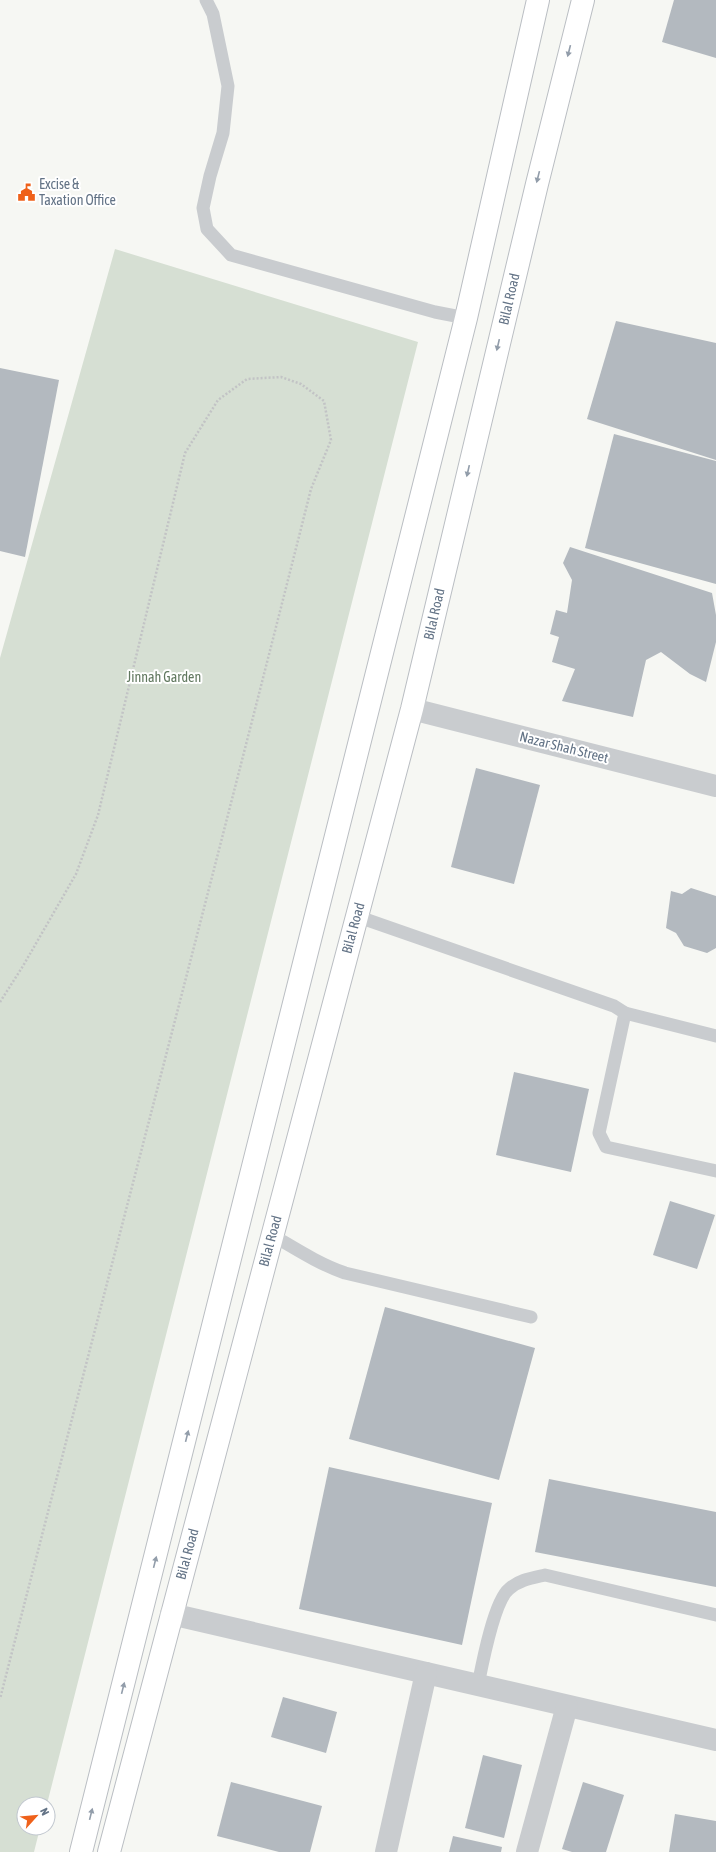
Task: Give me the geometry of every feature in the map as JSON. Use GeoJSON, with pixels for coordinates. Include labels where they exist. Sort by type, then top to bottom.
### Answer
{"type":"FeatureCollection","features":[{"type":"Feature","properties":{"kind":"main road","name":"Bilal Road"},"geometry":{"type":"LineString","coordinates":[[109,1852],[412,709],[583,0]]}},
{"type":"Feature","properties":{"kind":"main road"},"geometry":{"type":"LineString","coordinates":[[577,22],[592,0]]}},
{"type":"Feature","properties":{"kind":"main road","name":"Bilal Road"},"geometry":{"type":"LineString","coordinates":[[81,1852],[466,318],[537,1]]}},
{"type":"Feature","properties":{"kind":"street","name":"Nazar Shah Street"},"geometry":{"type":"LineString","coordinates":[[412,709],[716,786]]}},
{"type":"Feature","properties":{"kind":"street"},"geometry":{"type":"LineString","coordinates":[[171,1614],[716,1740]]}},
{"type":"Feature","properties":{"kind":"street"},"geometry":{"type":"LineString","coordinates":[[386,1852],[426,1673]]}},
{"type":"Feature","properties":{"kind":"street"},"geometry":{"type":"LineString","coordinates":[[527,1852],[567,1706]]}},
{"type":"Feature","properties":{"kind":"lane"},"geometry":{"type":"LineString","coordinates":[[206,0],[213,14],[228,86],[223,133],[210,176],[203,208],[207,229],[231,255],[435,312],[466,318]]}},
{"type":"Feature","properties":{"kind":"lane"},"geometry":{"type":"LineString","coordinates":[[356,916],[614,1006],[625,1012],[716,1036]]}},
{"type":"Feature","properties":{"kind":"lane"},"geometry":{"type":"LineString","coordinates":[[625,1012],[599,1133],[606,1147],[716,1171]]}},
{"type":"Feature","properties":{"kind":"lane"},"geometry":{"type":"LineString","coordinates":[[272,1234],[313,1259],[330,1268],[345,1273],[531,1317]]}},
{"type":"Feature","properties":{"kind":"lane"},"geometry":{"type":"LineString","coordinates":[[478,1685],[483,1660],[499,1605],[507,1590],[519,1581],[545,1575],[716,1616]]}},
{"type":"Feature","properties":{"kind":"path"},"geometry":{"type":"LineString","coordinates":[[0,1002],[23,966],[76,874],[98,815],[185,453],[218,400],[247,379],[281,377],[301,384],[324,401],[331,440],[311,489],[211,885],[128,1200],[0,1699]]}},
{"type":"Feature","properties":{"kind":"green space","name":"Jinnah Garden"},"geometry":{"type":"Polygon","coordinates":[[[115,249],[418,342],[49,1796],[16,1796],[16,1836],[38,1836],[34,1852],[0,1852],[0,658],[115,249]]]}},
{"type":"Feature","properties":{"kind":"building"},"geometry":{"type":"Polygon","coordinates":[[[674,0],[716,0],[716,58],[662,42],[674,0]]]}},
{"type":"Feature","properties":{"kind":"building"},"geometry":{"type":"Polygon","coordinates":[[[616,321],[716,343],[716,460],[587,419],[616,321]]]}},
{"type":"Feature","properties":{"kind":"building"},"geometry":{"type":"Polygon","coordinates":[[[0,368],[59,380],[25,557],[0,551],[0,368]]]}},
{"type":"Feature","properties":{"kind":"building"},"geometry":{"type":"Polygon","coordinates":[[[614,434],[716,461],[716,584],[585,548],[614,434]]]}},
{"type":"Feature","properties":{"kind":"building"},"geometry":{"type":"Polygon","coordinates":[[[570,547],[712,593],[716,615],[716,642],[706,682],[690,674],[661,652],[646,660],[633,717],[562,701],[575,669],[552,662],[559,637],[550,634],[556,610],[567,613],[572,580],[563,563],[570,547]]]}},
{"type":"Feature","properties":{"kind":"building"},"geometry":{"type":"Polygon","coordinates":[[[476,768],[540,785],[514,884],[451,867],[476,768]]]}},
{"type":"Feature","properties":{"kind":"building"},"geometry":{"type":"Polygon","coordinates":[[[691,888],[716,896],[716,948],[707,953],[684,946],[676,933],[666,928],[671,891],[682,894],[691,888]]]}},
{"type":"Feature","properties":{"kind":"building"},"geometry":{"type":"Polygon","coordinates":[[[514,1072],[589,1089],[571,1172],[496,1155],[514,1072]]]}},
{"type":"Feature","properties":{"kind":"building"},"geometry":{"type":"Polygon","coordinates":[[[670,1201],[715,1215],[697,1269],[653,1255],[670,1201]]]}},
{"type":"Feature","properties":{"kind":"building"},"geometry":{"type":"Polygon","coordinates":[[[385,1307],[535,1348],[499,1480],[349,1439],[385,1307]]]}},
{"type":"Feature","properties":{"kind":"building"},"geometry":{"type":"Polygon","coordinates":[[[329,1467],[492,1503],[462,1645],[299,1609],[329,1467]]]}},
{"type":"Feature","properties":{"kind":"building"},"geometry":{"type":"Polygon","coordinates":[[[549,1479],[716,1512],[716,1587],[535,1552],[549,1479]]]}},
{"type":"Feature","properties":{"kind":"building"},"geometry":{"type":"Polygon","coordinates":[[[283,1697],[337,1712],[326,1753],[271,1737],[283,1697]]]}},
{"type":"Feature","properties":{"kind":"building"},"geometry":{"type":"Polygon","coordinates":[[[483,1755],[522,1765],[504,1838],[465,1828],[483,1755]]]}},
{"type":"Feature","properties":{"kind":"building"},"geometry":{"type":"Polygon","coordinates":[[[231,1782],[322,1806],[310,1852],[279,1852],[217,1836],[231,1782]]]}},
{"type":"Feature","properties":{"kind":"building"},"geometry":{"type":"Polygon","coordinates":[[[583,1782],[624,1795],[606,1852],[572,1852],[562,1849],[583,1782]]]}},
{"type":"Feature","properties":{"kind":"building"},"geometry":{"type":"Polygon","coordinates":[[[675,1814],[716,1821],[716,1852],[669,1852],[675,1814]]]}},
{"type":"Feature","properties":{"kind":"building"},"geometry":{"type":"Polygon","coordinates":[[[453,1836],[502,1847],[501,1852],[449,1852],[453,1836]]]}},
{"type":"Feature","properties":{"kind":"place","name":"Excise & Taxation Office"},"geometry":{"type":"Point","coordinates":[26,192]}}]}
